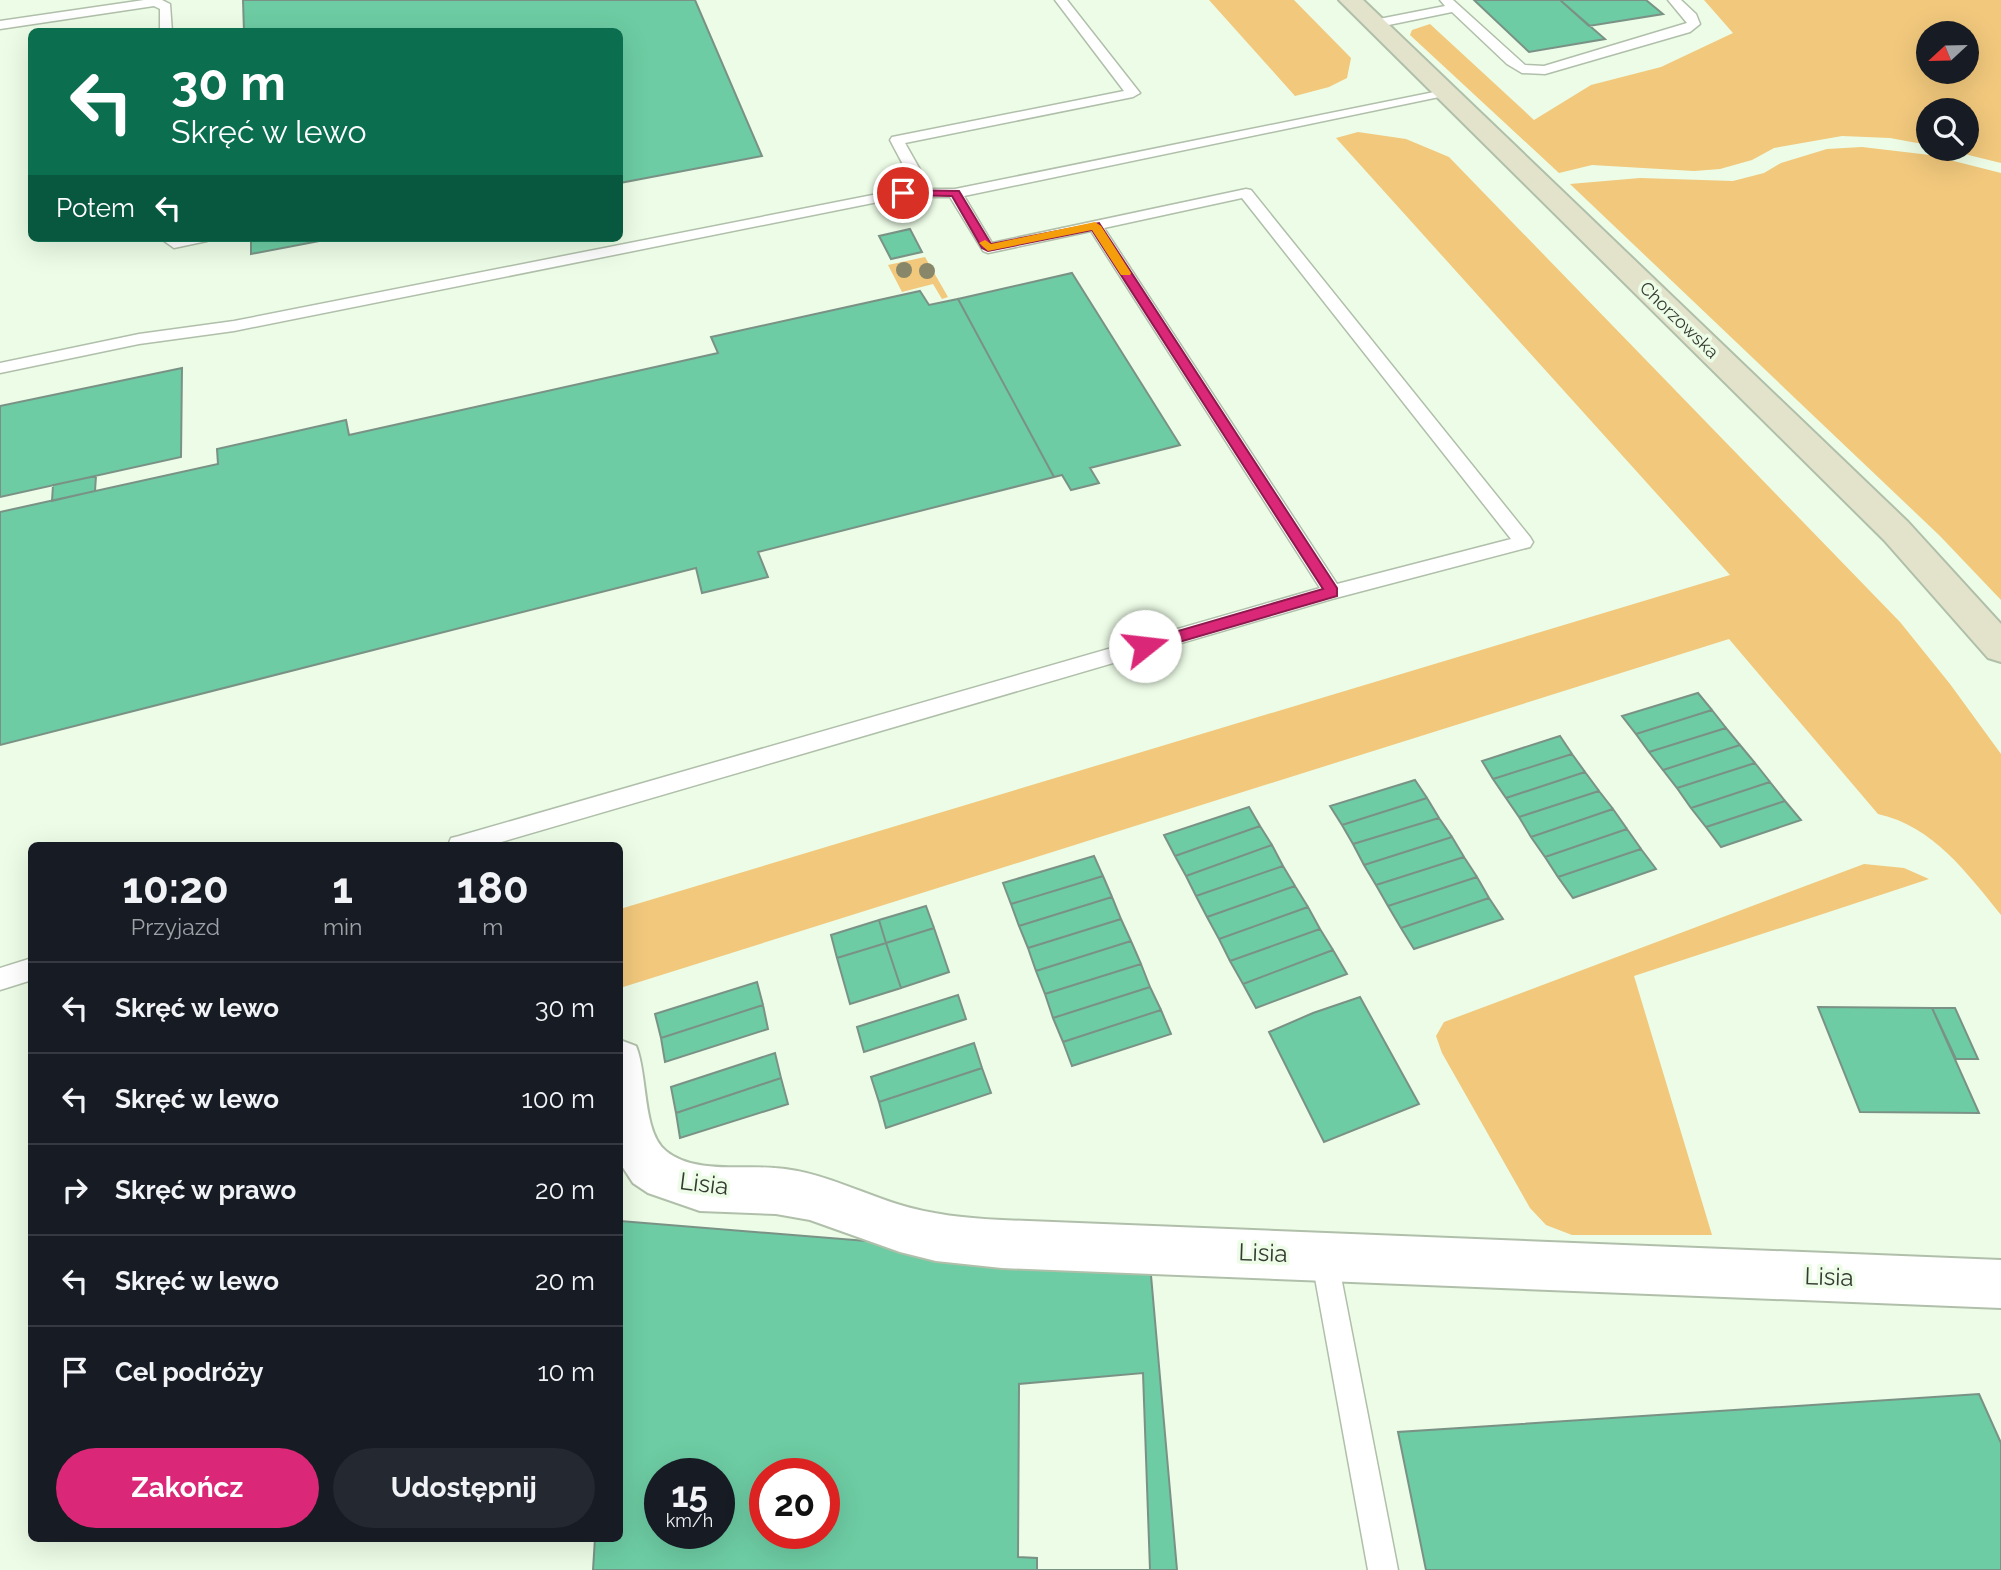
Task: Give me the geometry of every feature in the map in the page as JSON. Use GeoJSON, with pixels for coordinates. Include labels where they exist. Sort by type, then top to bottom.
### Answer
{"type":"FeatureCollection","features":[{"type":"Feature","properties":{"kind":"street","name":"Chorzowska"},"geometry":{"type":"LineString","coordinates":[[1350,0],[1896,531],[2001,648]]}},
{"type":"Feature","properties":{"kind":"street","name":"Lisia"},"geometry":{"type":"LineString","coordinates":[[623,1079],[634,1146],[648,1165],[671,1181],[697,1188],[756,1189],[823,1199],[915,1234],[967,1240],[2001,1284]]}},
{"type":"Feature","properties":{"kind":"lane"},"geometry":{"type":"LineString","coordinates":[[926,193],[897,140],[1133,93],[1061,0]]}},
{"type":"Feature","properties":{"kind":"lane"},"geometry":{"type":"LineString","coordinates":[[1374,24],[1450,4],[1512,61],[1522,69],[1533,71],[1557,67],[1686,29],[1693,24],[1692,17],[1674,0]]}},
{"type":"Feature","properties":{"kind":"lane"},"geometry":{"type":"LineString","coordinates":[[0,25],[156,2],[166,7],[166,28]]}},
{"type":"Feature","properties":{"kind":"lane"},"geometry":{"type":"LineString","coordinates":[[0,368],[139,339],[248,323],[903,193],[955,193],[1444,92]]}},
{"type":"Feature","properties":{"kind":"lane"},"geometry":{"type":"LineString","coordinates":[[469,842],[1332,592],[1524,542],[1246,193],[988,248],[955,193]]}},
{"type":"Feature","properties":{"kind":"lane"},"geometry":{"type":"LineString","coordinates":[[1095,226],[1332,592]]}},
{"type":"Feature","properties":{"kind":"lane"},"geometry":{"type":"LineString","coordinates":[[0,978],[28,970]]}},
{"type":"Feature","properties":{"kind":"lane"},"geometry":{"type":"LineString","coordinates":[[1324,1256],[1383,1570]]}},
{"type":"Feature","properties":{"kind":"shaded area"},"geometry":{"type":"Polygon","coordinates":[[[1209,0],[1294,0],[1351,58],[1347,78],[1329,87],[1295,96],[1209,0]]]}},
{"type":"Feature","properties":{"kind":"shaded area"},"geometry":{"type":"Polygon","coordinates":[[[1704,0],[2001,0],[2001,163],[1979,158],[1979,98],[1916,98],[1916,143],[1890,138],[1842,136],[1774,148],[1752,160],[1720,169],[1694,171],[1592,165],[1559,173],[1410,35],[1412,30],[1430,24],[1534,120],[1591,85],[1661,67],[1733,33],[1704,0]]]}},
{"type":"Feature","properties":{"kind":"shaded area"},"geometry":{"type":"Polygon","coordinates":[[[1358,132],[1406,139],[1449,157],[1900,622],[2001,754],[2001,915],[1962,868],[1932,840],[1898,820],[1878,814],[1729,639],[623,987],[623,908],[1730,575],[1336,138],[1358,132]]]}},
{"type":"Feature","properties":{"kind":"shaded area"},"geometry":{"type":"Polygon","coordinates":[[[1862,147],[1916,153],[1916,161],[1954,161],[2001,173],[2001,600],[1940,536],[1570,184],[1640,178],[1733,181],[1764,173],[1781,163],[1827,149],[1862,147]]]}},
{"type":"Feature","properties":{"kind":"shaded area"},"geometry":{"type":"Polygon","coordinates":[[[925,257],[948,297],[942,299],[933,284],[902,292],[888,265],[925,257]]]}},
{"type":"Feature","properties":{"kind":"shaded area"},"geometry":{"type":"Polygon","coordinates":[[[1864,864],[1904,868],[1929,879],[1634,976],[1712,1235],[1572,1235],[1546,1225],[1530,1208],[1442,1053],[1436,1036],[1444,1022],[1864,864]]]}},
{"type":"Feature","properties":{"kind":"building"},"geometry":{"type":"Polygon","coordinates":[[[243,0],[695,0],[762,156],[623,182],[623,28],[244,28],[243,0]]]}},
{"type":"Feature","properties":{"kind":"building"},"geometry":{"type":"Polygon","coordinates":[[[1474,0],[1560,0],[1605,39],[1529,52],[1474,0]]]}},
{"type":"Feature","properties":{"kind":"building"},"geometry":{"type":"Polygon","coordinates":[[[1560,0],[1646,0],[1663,14],[1589,26],[1560,0]]]}},
{"type":"Feature","properties":{"kind":"building"},"geometry":{"type":"Polygon","coordinates":[[[910,229],[922,252],[891,259],[879,236],[910,229]]]}},
{"type":"Feature","properties":{"kind":"building"},"geometry":{"type":"Polygon","coordinates":[[[251,242],[314,242],[251,254],[251,242]]]}},
{"type":"Feature","properties":{"kind":"building"},"geometry":{"type":"Polygon","coordinates":[[[1072,273],[1180,445],[1090,468],[1099,483],[1071,490],[1062,475],[1054,477],[958,299],[1072,273]]]}},
{"type":"Feature","properties":{"kind":"building"},"geometry":{"type":"Polygon","coordinates":[[[920,291],[929,305],[958,299],[1054,477],[758,552],[768,577],[702,593],[696,568],[0,745],[0,512],[218,464],[217,449],[346,420],[349,435],[718,353],[711,337],[920,291]]]}},
{"type":"Feature","properties":{"kind":"building"},"geometry":{"type":"Polygon","coordinates":[[[182,368],[181,457],[0,497],[0,406],[182,368]]]}},
{"type":"Feature","properties":{"kind":"building"},"geometry":{"type":"Polygon","coordinates":[[[96,476],[95,491],[52,501],[53,485],[96,476]]]}},
{"type":"Feature","properties":{"kind":"building"},"geometry":{"type":"Polygon","coordinates":[[[1698,693],[1712,710],[1636,734],[1622,716],[1698,693]]]}},
{"type":"Feature","properties":{"kind":"building"},"geometry":{"type":"Polygon","coordinates":[[[1712,710],[1726,728],[1649,752],[1636,734],[1712,710]]]}},
{"type":"Feature","properties":{"kind":"building"},"geometry":{"type":"Polygon","coordinates":[[[1726,728],[1740,745],[1663,770],[1649,752],[1726,728]]]}},
{"type":"Feature","properties":{"kind":"building"},"geometry":{"type":"Polygon","coordinates":[[[1560,736],[1572,754],[1493,779],[1482,761],[1560,736]]]}},
{"type":"Feature","properties":{"kind":"building"},"geometry":{"type":"Polygon","coordinates":[[[1740,745],[1755,763],[1677,788],[1663,770],[1740,745]]]}},
{"type":"Feature","properties":{"kind":"building"},"geometry":{"type":"Polygon","coordinates":[[[1572,754],[1585,772],[1506,798],[1493,779],[1572,754]]]}},
{"type":"Feature","properties":{"kind":"building"},"geometry":{"type":"Polygon","coordinates":[[[1755,763],[1770,782],[1691,808],[1677,788],[1755,763]]]}},
{"type":"Feature","properties":{"kind":"building"},"geometry":{"type":"Polygon","coordinates":[[[1585,772],[1599,791],[1519,817],[1506,798],[1585,772]]]}},
{"type":"Feature","properties":{"kind":"building"},"geometry":{"type":"Polygon","coordinates":[[[1415,780],[1427,798],[1342,825],[1330,806],[1415,780]]]}},
{"type":"Feature","properties":{"kind":"building"},"geometry":{"type":"Polygon","coordinates":[[[1770,782],[1785,801],[1706,827],[1691,808],[1770,782]]]}},
{"type":"Feature","properties":{"kind":"building"},"geometry":{"type":"Polygon","coordinates":[[[1599,791],[1613,809],[1531,837],[1519,817],[1599,791]]]}},
{"type":"Feature","properties":{"kind":"building"},"geometry":{"type":"Polygon","coordinates":[[[1427,798],[1439,818],[1353,844],[1342,825],[1427,798]]]}},
{"type":"Feature","properties":{"kind":"building"},"geometry":{"type":"Polygon","coordinates":[[[1785,801],[1801,820],[1721,847],[1706,827],[1785,801]]]}},
{"type":"Feature","properties":{"kind":"building"},"geometry":{"type":"Polygon","coordinates":[[[1249,807],[1260,826],[1175,856],[1164,835],[1249,807]]]}},
{"type":"Feature","properties":{"kind":"building"},"geometry":{"type":"Polygon","coordinates":[[[1613,809],[1627,829],[1545,857],[1531,837],[1613,809]]]}},
{"type":"Feature","properties":{"kind":"building"},"geometry":{"type":"Polygon","coordinates":[[[1439,818],[1452,837],[1364,865],[1353,844],[1439,818]]]}},
{"type":"Feature","properties":{"kind":"building"},"geometry":{"type":"Polygon","coordinates":[[[1260,826],[1272,845],[1186,876],[1175,856],[1260,826]]]}},
{"type":"Feature","properties":{"kind":"building"},"geometry":{"type":"Polygon","coordinates":[[[1627,829],[1641,849],[1558,877],[1545,857],[1627,829]]]}},
{"type":"Feature","properties":{"kind":"building"},"geometry":{"type":"Polygon","coordinates":[[[1452,837],[1464,857],[1376,885],[1364,865],[1452,837]]]}},
{"type":"Feature","properties":{"kind":"building"},"geometry":{"type":"Polygon","coordinates":[[[1272,845],[1283,866],[1196,896],[1186,876],[1272,845]]]}},
{"type":"Feature","properties":{"kind":"building"},"geometry":{"type":"Polygon","coordinates":[[[1641,849],[1656,869],[1573,898],[1558,877],[1641,849]]]}},
{"type":"Feature","properties":{"kind":"building"},"geometry":{"type":"Polygon","coordinates":[[[1094,856],[1103,876],[1011,904],[1003,883],[1094,856]]]}},
{"type":"Feature","properties":{"kind":"building"},"geometry":{"type":"Polygon","coordinates":[[[1464,857],[1477,877],[1388,906],[1376,885],[1464,857]]]}},
{"type":"Feature","properties":{"kind":"building"},"geometry":{"type":"Polygon","coordinates":[[[1283,866],[1295,886],[1207,917],[1196,896],[1283,866]]]}},
{"type":"Feature","properties":{"kind":"building"},"geometry":{"type":"Polygon","coordinates":[[[1103,876],[1112,897],[1019,926],[1011,904],[1103,876]]]}},
{"type":"Feature","properties":{"kind":"building"},"geometry":{"type":"Polygon","coordinates":[[[1477,877],[1489,898],[1401,928],[1388,906],[1477,877]]]}},
{"type":"Feature","properties":{"kind":"building"},"geometry":{"type":"Polygon","coordinates":[[[1295,886],[1308,907],[1219,939],[1207,917],[1295,886]]]}},
{"type":"Feature","properties":{"kind":"building"},"geometry":{"type":"Polygon","coordinates":[[[1112,897],[1121,919],[1028,948],[1019,926],[1112,897]]]}},
{"type":"Feature","properties":{"kind":"building"},"geometry":{"type":"Polygon","coordinates":[[[1489,898],[1503,919],[1414,949],[1401,928],[1489,898]]]}},
{"type":"Feature","properties":{"kind":"building"},"geometry":{"type":"Polygon","coordinates":[[[926,906],[934,928],[886,943],[879,920],[926,906]]]}},
{"type":"Feature","properties":{"kind":"building"},"geometry":{"type":"Polygon","coordinates":[[[1308,907],[1320,929],[1230,961],[1219,939],[1308,907]]]}},
{"type":"Feature","properties":{"kind":"building"},"geometry":{"type":"Polygon","coordinates":[[[1121,919],[1131,941],[1036,971],[1028,948],[1121,919]]]}},
{"type":"Feature","properties":{"kind":"building"},"geometry":{"type":"Polygon","coordinates":[[[879,920],[886,943],[837,958],[831,935],[879,920]]]}},
{"type":"Feature","properties":{"kind":"building"},"geometry":{"type":"Polygon","coordinates":[[[934,928],[949,972],[901,988],[886,943],[934,928]]]}},
{"type":"Feature","properties":{"kind":"building"},"geometry":{"type":"Polygon","coordinates":[[[1320,929],[1333,950],[1243,984],[1230,961],[1320,929]]]}},
{"type":"Feature","properties":{"kind":"building"},"geometry":{"type":"Polygon","coordinates":[[[1131,941],[1141,964],[1045,994],[1036,971],[1131,941]]]}},
{"type":"Feature","properties":{"kind":"building"},"geometry":{"type":"Polygon","coordinates":[[[886,943],[901,988],[850,1004],[837,958],[886,943]]]}},
{"type":"Feature","properties":{"kind":"building"},"geometry":{"type":"Polygon","coordinates":[[[1333,950],[1347,974],[1256,1008],[1243,984],[1333,950]]]}},
{"type":"Feature","properties":{"kind":"building"},"geometry":{"type":"Polygon","coordinates":[[[1141,964],[1150,987],[1053,1018],[1045,994],[1141,964]]]}},
{"type":"Feature","properties":{"kind":"building"},"geometry":{"type":"Polygon","coordinates":[[[757,982],[763,1005],[661,1038],[655,1014],[757,982]]]}},
{"type":"Feature","properties":{"kind":"building"},"geometry":{"type":"Polygon","coordinates":[[[1150,987],[1161,1010],[1063,1042],[1053,1018],[1150,987]]]}},
{"type":"Feature","properties":{"kind":"building"},"geometry":{"type":"Polygon","coordinates":[[[958,995],[966,1019],[864,1052],[857,1027],[958,995]]]}},
{"type":"Feature","properties":{"kind":"building"},"geometry":{"type":"Polygon","coordinates":[[[1360,997],[1419,1104],[1324,1142],[1269,1032],[1360,997]]]}},
{"type":"Feature","properties":{"kind":"building"},"geometry":{"type":"Polygon","coordinates":[[[763,1005],[768,1029],[665,1062],[661,1038],[763,1005]]]}},
{"type":"Feature","properties":{"kind":"building"},"geometry":{"type":"Polygon","coordinates":[[[1818,1007],[1932,1008],[1979,1113],[1860,1112],[1818,1007]]]}},
{"type":"Feature","properties":{"kind":"building"},"geometry":{"type":"Polygon","coordinates":[[[1932,1008],[1955,1008],[1978,1059],[1956,1059],[1932,1008]]]}},
{"type":"Feature","properties":{"kind":"building"},"geometry":{"type":"Polygon","coordinates":[[[1161,1010],[1171,1034],[1072,1066],[1063,1042],[1161,1010]]]}},
{"type":"Feature","properties":{"kind":"building"},"geometry":{"type":"Polygon","coordinates":[[[974,1043],[982,1068],[879,1102],[871,1077],[974,1043]]]}},
{"type":"Feature","properties":{"kind":"building"},"geometry":{"type":"Polygon","coordinates":[[[775,1053],[781,1078],[676,1113],[671,1087],[775,1053]]]}},
{"type":"Feature","properties":{"kind":"building"},"geometry":{"type":"Polygon","coordinates":[[[982,1068],[991,1093],[886,1128],[879,1102],[982,1068]]]}},
{"type":"Feature","properties":{"kind":"building"},"geometry":{"type":"Polygon","coordinates":[[[781,1078],[788,1104],[680,1138],[676,1113],[781,1078]]]}},
{"type":"Feature","properties":{"kind":"building"},"geometry":{"type":"Polygon","coordinates":[[[623,1221],[1150,1264],[1177,1570],[593,1570],[595,1542],[623,1542],[623,1221]]]}},
{"type":"Feature","properties":{"kind":"building"},"geometry":{"type":"Polygon","coordinates":[[[1143,1373],[1150,1570],[1037,1570],[1037,1558],[1018,1557],[1019,1384],[1143,1373]]]}},
{"type":"Feature","properties":{"kind":"building"},"geometry":{"type":"Polygon","coordinates":[[[1979,1394],[2001,1443],[2001,1570],[1426,1570],[1398,1432],[1979,1394]]]}},
{"type":"Feature","properties":{"kind":"slow traffic"},"geometry":{"type":"LineString","coordinates":[[985,243],[988,248],[1095,226],[1126,273]]}},
{"type":"Feature","properties":{"kind":"route"},"geometry":{"type":"LineString","coordinates":[[903,193],[955,193],[988,248],[1095,226],[1332,592],[1145,646]]}}]}
